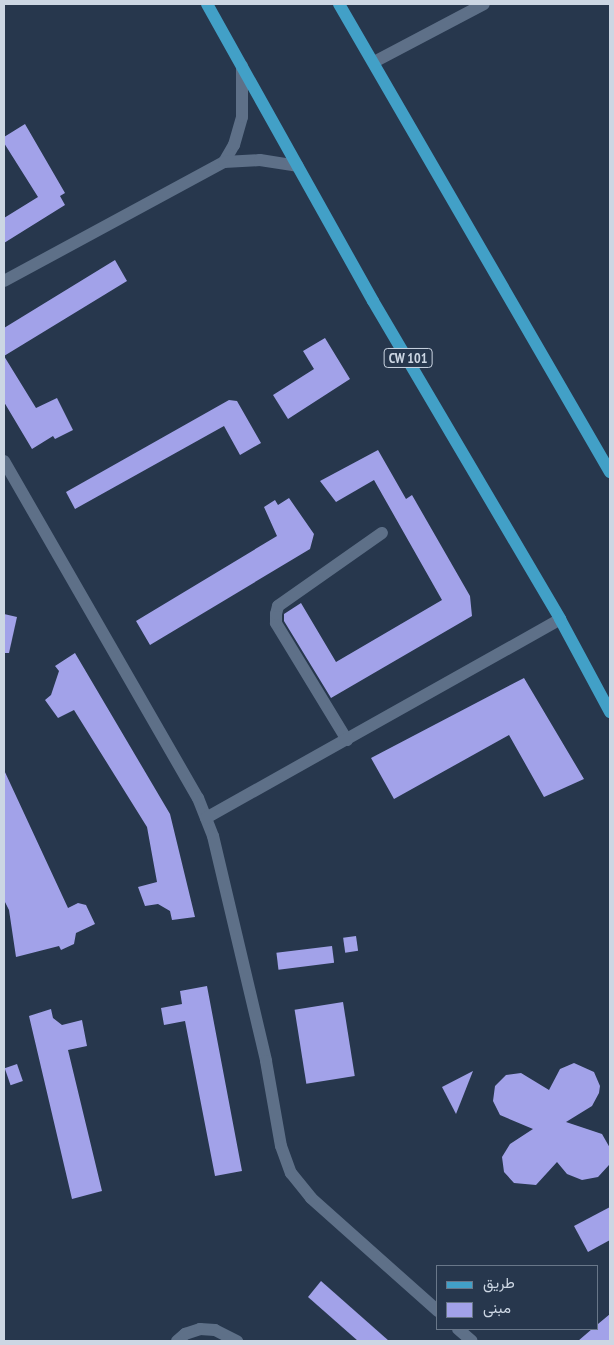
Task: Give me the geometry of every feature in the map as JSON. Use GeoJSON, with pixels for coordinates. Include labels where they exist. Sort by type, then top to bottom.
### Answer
{"type":"FeatureCollection","features":[{"type":"Feature","properties":{"kind":"main road","name":"CW 101"},"geometry":{"type":"LineString","coordinates":[[207,4],[373,301],[560,619],[610,712]]}},
{"type":"Feature","properties":{"kind":"main road"},"geometry":{"type":"LineString","coordinates":[[340,4],[610,472]]}},
{"type":"Feature","properties":{"kind":"street"},"geometry":{"type":"LineString","coordinates":[[374,62],[484,4]]}},
{"type":"Feature","properties":{"kind":"street"},"geometry":{"type":"LineString","coordinates":[[224,162],[234,145],[242,116],[244,92],[242,64]]}},
{"type":"Feature","properties":{"kind":"street"},"geometry":{"type":"LineString","coordinates":[[4,281],[224,162],[260,160],[298,166]]}},
{"type":"Feature","properties":{"kind":"street"},"geometry":{"type":"LineString","coordinates":[[4,461],[155,720],[206,818],[266,1061],[281,1146],[291,1173],[311,1198],[436,1309]]}},
{"type":"Feature","properties":{"kind":"street"},"geometry":{"type":"LineString","coordinates":[[346,740],[276,623],[276,614],[278,606],[382,533]]}},
{"type":"Feature","properties":{"kind":"street"},"geometry":{"type":"LineString","coordinates":[[206,818],[560,619]]}},
{"type":"Feature","properties":{"kind":"street"},"geometry":{"type":"LineString","coordinates":[[177,1341],[185,1334],[200,1329],[215,1330],[237,1341]]}},
{"type":"Feature","properties":{"kind":"street"},"geometry":{"type":"LineString","coordinates":[[459,1330],[472,1341]]}},
{"type":"Feature","properties":{"kind":"building"},"geometry":{"type":"Polygon","coordinates":[[[25,124],[65,193],[60,196],[65,205],[4,243],[4,218],[38,197],[4,143],[4,137],[25,124]]]}},
{"type":"Feature","properties":{"kind":"building"},"geometry":{"type":"Polygon","coordinates":[[[115,260],[127,281],[4,356],[4,328],[115,260]]]}},
{"type":"Feature","properties":{"kind":"building"},"geometry":{"type":"Polygon","coordinates":[[[325,338],[350,379],[288,419],[273,395],[314,369],[303,351],[325,338]]]}},
{"type":"Feature","properties":{"kind":"building"},"geometry":{"type":"Polygon","coordinates":[[[4,356],[36,408],[57,398],[73,430],[55,439],[53,436],[32,449],[4,402],[4,356]]]}},
{"type":"Feature","properties":{"kind":"building"},"geometry":{"type":"Polygon","coordinates":[[[229,400],[237,401],[261,443],[240,455],[224,426],[75,509],[66,492],[229,400]]]}},
{"type":"Feature","properties":{"kind":"building"},"geometry":{"type":"Polygon","coordinates":[[[378,450],[406,499],[412,495],[470,596],[472,616],[331,698],[284,621],[284,614],[301,603],[336,662],[442,600],[374,480],[336,502],[320,481],[378,450]]]}},
{"type":"Feature","properties":{"kind":"building"},"geometry":{"type":"Polygon","coordinates":[[[289,498],[314,534],[310,549],[150,645],[136,621],[277,536],[264,507],[275,500],[278,505],[289,498]]]}},
{"type":"Feature","properties":{"kind":"building"},"geometry":{"type":"Polygon","coordinates":[[[4,614],[17,617],[9,653],[4,653],[4,614]]]}},
{"type":"Feature","properties":{"kind":"building"},"geometry":{"type":"Polygon","coordinates":[[[75,653],[170,814],[195,917],[172,920],[170,911],[158,904],[145,906],[138,887],[157,882],[147,827],[74,710],[58,718],[45,700],[51,695],[59,671],[55,666],[75,653]]]}},
{"type":"Feature","properties":{"kind":"building"},"geometry":{"type":"Polygon","coordinates":[[[524,678],[584,779],[544,797],[509,735],[394,799],[371,758],[524,678]]]}},
{"type":"Feature","properties":{"kind":"building"},"geometry":{"type":"Polygon","coordinates":[[[4,770],[68,908],[78,903],[86,905],[95,924],[76,933],[74,944],[61,950],[59,946],[16,957],[9,910],[4,900],[4,770]]]}},
{"type":"Feature","properties":{"kind":"building"},"geometry":{"type":"Polygon","coordinates":[[[356,936],[358,951],[345,953],[343,938],[356,936]]]}},
{"type":"Feature","properties":{"kind":"building"},"geometry":{"type":"Polygon","coordinates":[[[332,946],[334,963],[278,970],[276,953],[332,946]]]}},
{"type":"Feature","properties":{"kind":"building"},"geometry":{"type":"Polygon","coordinates":[[[207,986],[242,1171],[215,1176],[185,1021],[164,1025],[161,1008],[182,1004],[180,991],[207,986]]]}},
{"type":"Feature","properties":{"kind":"building"},"geometry":{"type":"Polygon","coordinates":[[[343,1002],[355,1076],[306,1084],[295,1010],[343,1002]]]}},
{"type":"Feature","properties":{"kind":"building"},"geometry":{"type":"Polygon","coordinates":[[[51,1009],[53,1018],[62,1025],[82,1020],[87,1046],[68,1050],[102,1191],[72,1199],[29,1016],[51,1009]]]}},
{"type":"Feature","properties":{"kind":"building"},"geometry":{"type":"Polygon","coordinates":[[[574,1063],[594,1072],[600,1086],[599,1093],[592,1106],[566,1122],[602,1134],[610,1148],[609,1165],[598,1177],[582,1180],[567,1174],[557,1162],[536,1185],[514,1183],[504,1172],[502,1157],[510,1144],[533,1129],[500,1115],[493,1101],[495,1086],[506,1075],[521,1073],[549,1090],[560,1069],[574,1063]]]}},
{"type":"Feature","properties":{"kind":"building"},"geometry":{"type":"Polygon","coordinates":[[[17,1064],[23,1081],[11,1085],[5,1068],[17,1064]]]}},
{"type":"Feature","properties":{"kind":"building"},"geometry":{"type":"Polygon","coordinates":[[[473,1071],[456,1114],[442,1087],[473,1071]]]}},
{"type":"Feature","properties":{"kind":"building"},"geometry":{"type":"Polygon","coordinates":[[[610,1207],[610,1240],[588,1252],[574,1226],[610,1207]]]}},
{"type":"Feature","properties":{"kind":"building"},"geometry":{"type":"Polygon","coordinates":[[[321,1281],[389,1341],[358,1341],[308,1297],[321,1281]]]}},
{"type":"Feature","properties":{"kind":"building"},"geometry":{"type":"Polygon","coordinates":[[[610,1314],[610,1341],[578,1341],[591,1330],[599,1330],[599,1323],[610,1314]]]}}]}
